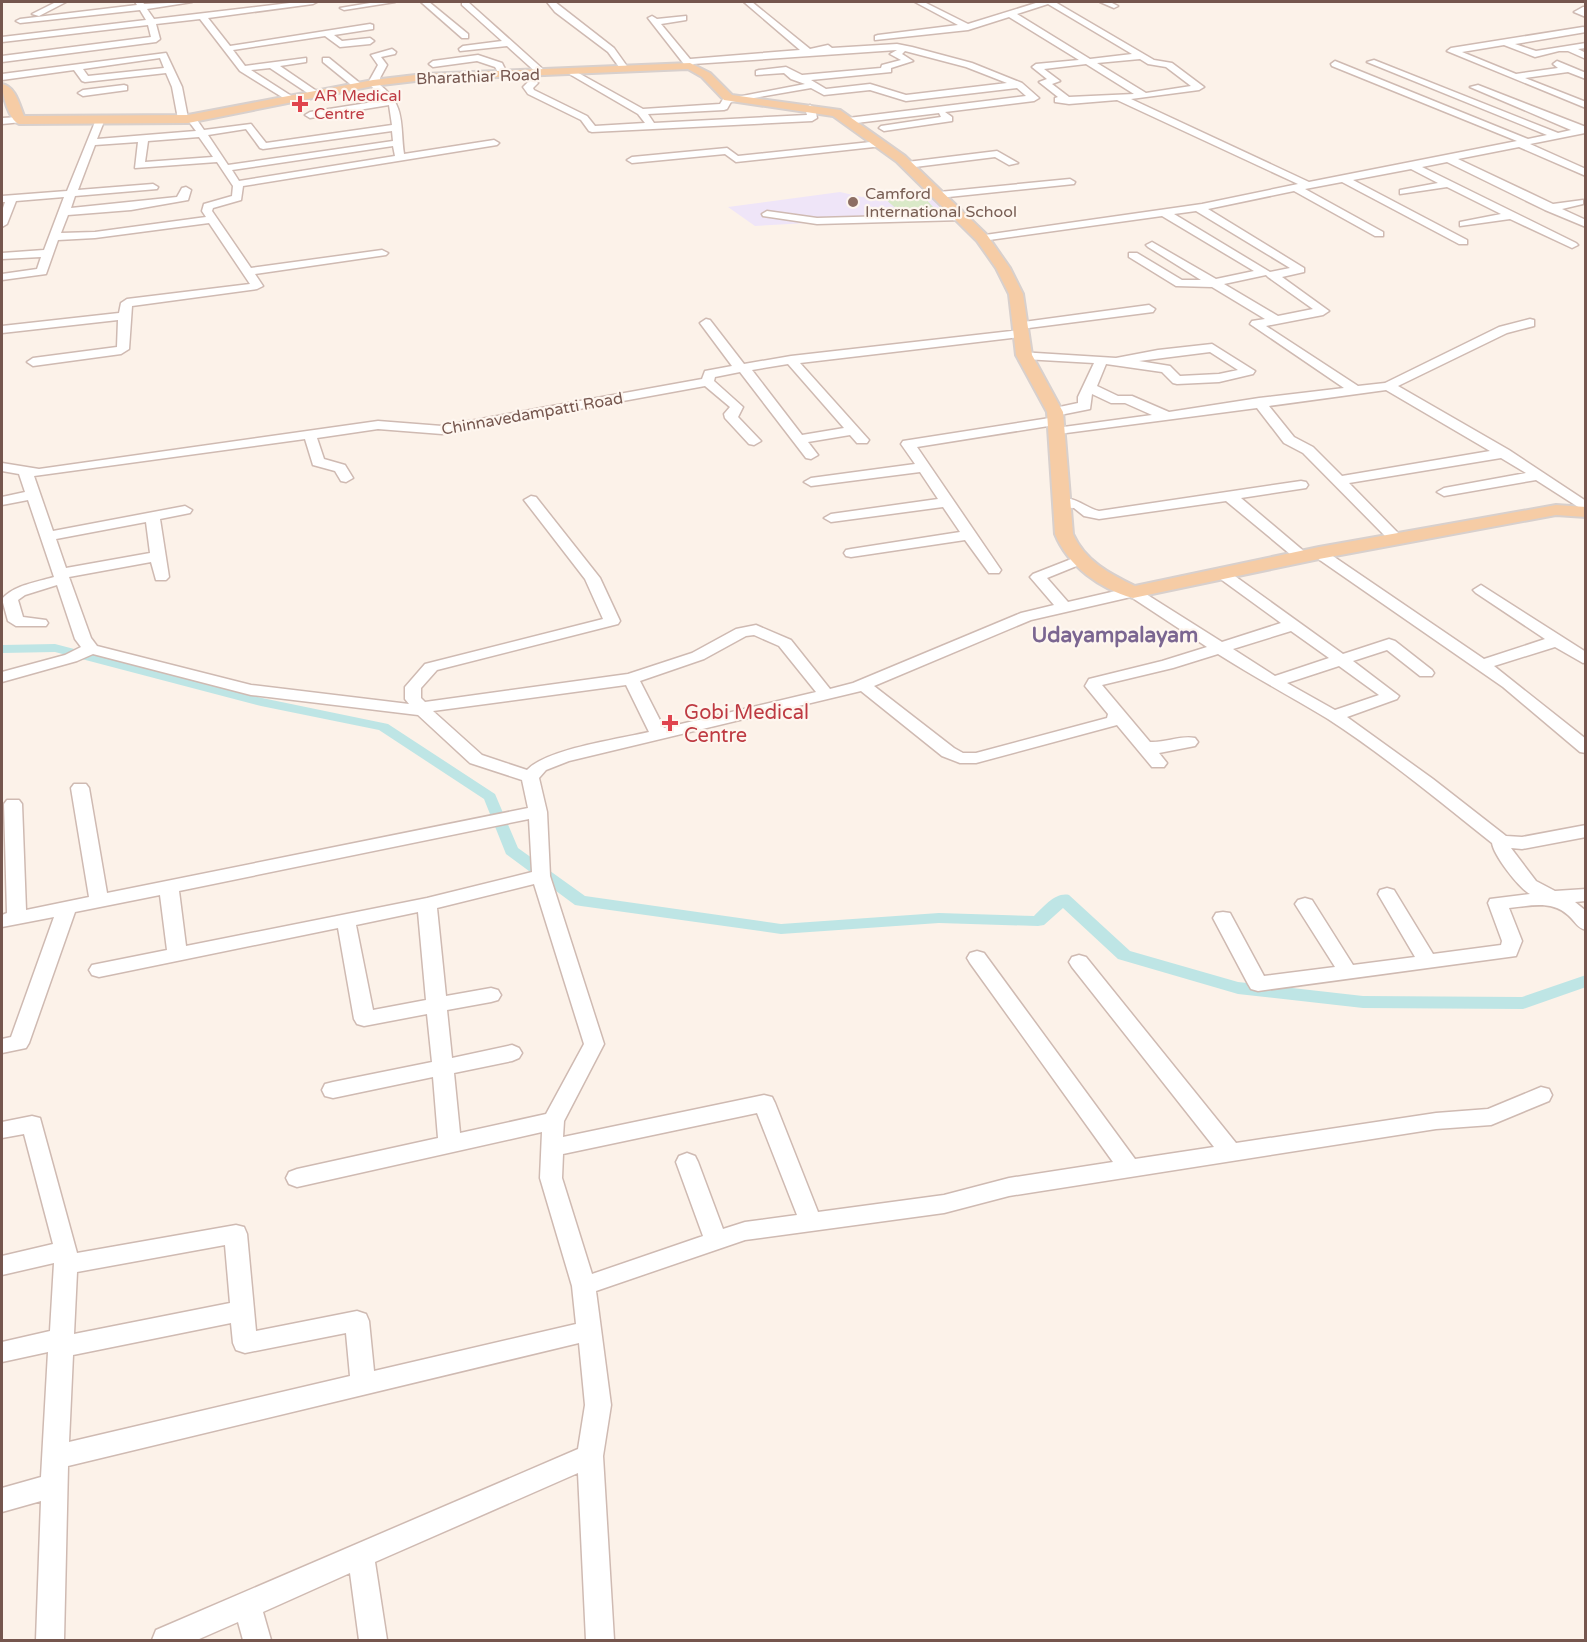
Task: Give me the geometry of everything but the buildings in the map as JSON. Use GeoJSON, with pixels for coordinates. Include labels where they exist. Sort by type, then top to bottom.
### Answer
{"type":"FeatureCollection","features":[{"type":"Feature","properties":{"kind":"main road","name":"Bharathiar Road"},"geometry":{"type":"LineString","coordinates":[[18,120],[88,105],[188,119],[358,86],[424,77],[570,72],[689,64]]}},
{"type":"Feature","properties":{"kind":"main road"},"geometry":{"type":"LineString","coordinates":[[689,64],[706,75],[731,99],[836,113],[908,165],[982,238],[1003,268],[1016,294],[1024,355],[1056,422],[1064,534],[1068,547],[1079,560],[1110,581],[1133,592],[1221,572],[1556,510],[1586,510]]}},
{"type":"Feature","properties":{"kind":"main road"},"geometry":{"type":"LineString","coordinates":[[3,90],[18,120]]}},
{"type":"Feature","properties":{"kind":"street"},"geometry":{"type":"LineString","coordinates":[[11,25],[62,2]]}},
{"type":"Feature","properties":{"kind":"street"},"geometry":{"type":"LineString","coordinates":[[11,25],[140,4],[188,2]]}},
{"type":"Feature","properties":{"kind":"street"},"geometry":{"type":"LineString","coordinates":[[2,40],[313,2]]}},
{"type":"Feature","properties":{"kind":"street"},"geometry":{"type":"LineString","coordinates":[[344,8],[391,2]]}},
{"type":"Feature","properties":{"kind":"street"},"geometry":{"type":"LineString","coordinates":[[454,4],[476,2]]}},
{"type":"Feature","properties":{"kind":"street"},"geometry":{"type":"LineString","coordinates":[[551,2],[558,10],[611,50],[625,69]]}},
{"type":"Feature","properties":{"kind":"street"},"geometry":{"type":"LineString","coordinates":[[748,2],[808,54]]}},
{"type":"Feature","properties":{"kind":"street"},"geometry":{"type":"LineString","coordinates":[[919,2],[968,27]]}},
{"type":"Feature","properties":{"kind":"street"},"geometry":{"type":"LineString","coordinates":[[808,54],[855,41],[968,27],[1048,2],[1151,62],[1169,65],[1199,87],[1118,98],[1069,101],[1034,98],[922,110],[848,121]]}},
{"type":"Feature","properties":{"kind":"street"},"geometry":{"type":"LineString","coordinates":[[1104,2],[1114,6]]}},
{"type":"Feature","properties":{"kind":"street"},"geometry":{"type":"LineString","coordinates":[[465,3],[542,73]]}},
{"type":"Feature","properties":{"kind":"street"},"geometry":{"type":"LineString","coordinates":[[33,362],[122,350],[127,303],[257,286],[206,208],[237,198],[237,184],[188,119],[151,21],[140,4]]}},
{"type":"Feature","properties":{"kind":"street"},"geometry":{"type":"LineString","coordinates":[[428,4],[442,5]]}},
{"type":"Feature","properties":{"kind":"street"},"geometry":{"type":"LineString","coordinates":[[428,4],[465,36]]}},
{"type":"Feature","properties":{"kind":"street"},"geometry":{"type":"LineString","coordinates":[[1586,9],[1578,12],[1586,15]]}},
{"type":"Feature","properties":{"kind":"street"},"geometry":{"type":"LineString","coordinates":[[1012,15],[1144,96]]}},
{"type":"Feature","properties":{"kind":"street"},"geometry":{"type":"LineString","coordinates":[[202,16],[243,69],[290,99]]}},
{"type":"Feature","properties":{"kind":"street"},"geometry":{"type":"LineString","coordinates":[[683,18],[653,20],[689,64],[758,51],[808,54],[897,47],[969,65],[1019,85],[1034,98]]}},
{"type":"Feature","properties":{"kind":"street"},"geometry":{"type":"LineString","coordinates":[[11,25],[40,35]]}},
{"type":"Feature","properties":{"kind":"street"},"geometry":{"type":"LineString","coordinates":[[226,49],[370,27]]}},
{"type":"Feature","properties":{"kind":"street"},"geometry":{"type":"LineString","coordinates":[[1585,30],[1451,51],[1586,105]]}},
{"type":"Feature","properties":{"kind":"street"},"geometry":{"type":"LineString","coordinates":[[220,40],[275,33]]}},
{"type":"Feature","properties":{"kind":"street"},"geometry":{"type":"LineString","coordinates":[[328,34],[339,44],[370,41]]}},
{"type":"Feature","properties":{"kind":"street"},"geometry":{"type":"LineString","coordinates":[[2,59],[156,39]]}},
{"type":"Feature","properties":{"kind":"street"},"geometry":{"type":"LineString","coordinates":[[1504,43],[1586,76]]}},
{"type":"Feature","properties":{"kind":"street"},"geometry":{"type":"LineString","coordinates":[[463,49],[510,44]]}},
{"type":"Feature","properties":{"kind":"street"},"geometry":{"type":"LineString","coordinates":[[1535,54],[1558,48],[1570,49],[1586,45]]}},
{"type":"Feature","properties":{"kind":"street"},"geometry":{"type":"LineString","coordinates":[[1570,49],[1586,56]]}},
{"type":"Feature","properties":{"kind":"street"},"geometry":{"type":"LineString","coordinates":[[759,73],[786,70],[794,77],[802,78],[888,70],[885,67],[909,62],[894,54],[912,50]]}},
{"type":"Feature","properties":{"kind":"street"},"geometry":{"type":"LineString","coordinates":[[392,52],[375,55],[383,64],[375,78],[375,83],[392,102],[390,116],[397,127],[396,143],[400,158]]}},
{"type":"Feature","properties":{"kind":"street"},"geometry":{"type":"LineString","coordinates":[[424,77],[421,71],[435,68],[429,57],[442,53]]}},
{"type":"Feature","properties":{"kind":"street"},"geometry":{"type":"LineString","coordinates":[[2,77],[163,55]]}},
{"type":"Feature","properties":{"kind":"street"},"geometry":{"type":"LineString","coordinates":[[1069,101],[1044,82],[1055,81],[1036,68],[1142,56]]}},
{"type":"Feature","properties":{"kind":"street"},"geometry":{"type":"LineString","coordinates":[[433,64],[478,58],[499,65],[504,75]]}},
{"type":"Feature","properties":{"kind":"street"},"geometry":{"type":"LineString","coordinates":[[243,69],[303,60]]}},
{"type":"Feature","properties":{"kind":"street"},"geometry":{"type":"LineString","coordinates":[[326,60],[358,86]]}},
{"type":"Feature","properties":{"kind":"street"},"geometry":{"type":"LineString","coordinates":[[1371,62],[1557,136]]}},
{"type":"Feature","properties":{"kind":"street"},"geometry":{"type":"LineString","coordinates":[[271,64],[315,94]]}},
{"type":"Feature","properties":{"kind":"street"},"geometry":{"type":"LineString","coordinates":[[1335,64],[1524,143],[1586,173]]}},
{"type":"Feature","properties":{"kind":"street"},"geometry":{"type":"LineString","coordinates":[[815,66],[824,75]]}},
{"type":"Feature","properties":{"kind":"street"},"geometry":{"type":"LineString","coordinates":[[77,67],[85,79],[169,70]]}},
{"type":"Feature","properties":{"kind":"street"},"geometry":{"type":"LineString","coordinates":[[1514,77],[1568,69]]}},
{"type":"Feature","properties":{"kind":"street"},"geometry":{"type":"LineString","coordinates":[[570,72],[640,112],[651,125]]}},
{"type":"Feature","properties":{"kind":"street"},"geometry":{"type":"LineString","coordinates":[[527,74],[533,83],[528,87],[531,92],[584,118],[592,129],[812,118],[810,108]]}},
{"type":"Feature","properties":{"kind":"street"},"geometry":{"type":"LineString","coordinates":[[802,78],[824,92],[870,87],[906,98],[922,110]]}},
{"type":"Feature","properties":{"kind":"street"},"geometry":{"type":"LineString","coordinates":[[163,82],[174,81]]}},
{"type":"Feature","properties":{"kind":"street"},"geometry":{"type":"LineString","coordinates":[[1487,83],[1584,128],[1475,87],[1487,83]]}},
{"type":"Feature","properties":{"kind":"street"},"geometry":{"type":"LineString","coordinates":[[640,112],[724,107],[731,99],[813,85]]}},
{"type":"Feature","properties":{"kind":"street"},"geometry":{"type":"LineString","coordinates":[[906,98],[1019,85]]}},
{"type":"Feature","properties":{"kind":"street"},"geometry":{"type":"LineString","coordinates":[[1542,88],[1560,85]]}},
{"type":"Feature","properties":{"kind":"street"},"geometry":{"type":"LineString","coordinates":[[2,277],[42,272],[91,142],[88,105],[124,87]]}},
{"type":"Feature","properties":{"kind":"street"},"geometry":{"type":"LineString","coordinates":[[1572,99],[1586,97]]}},
{"type":"Feature","properties":{"kind":"street"},"geometry":{"type":"LineString","coordinates":[[1118,98],[1310,186]]}},
{"type":"Feature","properties":{"kind":"street"},"geometry":{"type":"LineString","coordinates":[[310,115],[373,103],[392,102]]}},
{"type":"Feature","properties":{"kind":"street"},"geometry":{"type":"LineString","coordinates":[[862,131],[949,119],[937,109]]}},
{"type":"Feature","properties":{"kind":"street","name":"Bharathiar Road"},"geometry":{"type":"LineString","coordinates":[[2,121],[18,120]]}},
{"type":"Feature","properties":{"kind":"street"},"geometry":{"type":"LineString","coordinates":[[91,142],[248,126],[278,161]]}},
{"type":"Feature","properties":{"kind":"street"},"geometry":{"type":"LineString","coordinates":[[263,146],[397,127]]}},
{"type":"Feature","properties":{"kind":"street"},"geometry":{"type":"LineString","coordinates":[[982,238],[1199,208],[1449,159],[1584,128]]}},
{"type":"Feature","properties":{"kind":"street"},"geometry":{"type":"LineString","coordinates":[[144,138],[139,166],[219,159]]}},
{"type":"Feature","properties":{"kind":"street"},"geometry":{"type":"LineString","coordinates":[[226,168],[396,143]]}},
{"type":"Feature","properties":{"kind":"street"},"geometry":{"type":"LineString","coordinates":[[237,184],[494,143]]}},
{"type":"Feature","properties":{"kind":"street"},"geometry":{"type":"LineString","coordinates":[[632,160],[728,151],[735,159],[880,144]]}},
{"type":"Feature","properties":{"kind":"street"},"geometry":{"type":"LineString","coordinates":[[443,151],[455,161]]}},
{"type":"Feature","properties":{"kind":"street"},"geometry":{"type":"LineString","coordinates":[[908,165],[997,154],[1013,163]]}},
{"type":"Feature","properties":{"kind":"street"},"geometry":{"type":"LineString","coordinates":[[1449,159],[1586,224]]}},
{"type":"Feature","properties":{"kind":"street"},"geometry":{"type":"LineString","coordinates":[[1412,166],[1572,245]]}},
{"type":"Feature","properties":{"kind":"street"},"geometry":{"type":"LineString","coordinates":[[1344,179],[1463,242]]}},
{"type":"Feature","properties":{"kind":"street"},"geometry":{"type":"LineString","coordinates":[[939,195],[1070,182]]}},
{"type":"Feature","properties":{"kind":"street"},"geometry":{"type":"LineString","coordinates":[[1404,192],[1448,184]]}},
{"type":"Feature","properties":{"kind":"street"},"geometry":{"type":"LineString","coordinates":[[2,224],[6,199],[153,187]]}},
{"type":"Feature","properties":{"kind":"street"},"geometry":{"type":"LineString","coordinates":[[1296,188],[1379,234]]}},
{"type":"Feature","properties":{"kind":"street"},"geometry":{"type":"LineString","coordinates":[[64,212],[130,207],[180,200],[184,198],[186,190]]}},
{"type":"Feature","properties":{"kind":"street"},"geometry":{"type":"LineString","coordinates":[[1464,224],[1579,202]]}},
{"type":"Feature","properties":{"kind":"street"},"geometry":{"type":"LineString","coordinates":[[1133,255],[1180,284],[1214,283],[1300,270],[1199,208]]}},
{"type":"Feature","properties":{"kind":"street"},"geometry":{"type":"LineString","coordinates":[[1165,213],[1268,274],[1323,310],[1256,324],[1354,389]]}},
{"type":"Feature","properties":{"kind":"street"},"geometry":{"type":"LineString","coordinates":[[767,214],[817,221],[962,217]]}},
{"type":"Feature","properties":{"kind":"street"},"geometry":{"type":"LineString","coordinates":[[55,237],[95,235],[214,219]]}},
{"type":"Feature","properties":{"kind":"street"},"geometry":{"type":"LineString","coordinates":[[1152,245],[1276,320]]}},
{"type":"Feature","properties":{"kind":"street"},"geometry":{"type":"LineString","coordinates":[[2,256],[48,253]]}},
{"type":"Feature","properties":{"kind":"street"},"geometry":{"type":"LineString","coordinates":[[248,272],[382,253]]}},
{"type":"Feature","properties":{"kind":"street","name":"Chinnavedampatti Road"},"geometry":{"type":"LineString","coordinates":[[2,467],[39,473],[378,425],[442,430],[708,382],[709,374],[791,360],[1149,309]]}},
{"type":"Feature","properties":{"kind":"street"},"geometry":{"type":"LineString","coordinates":[[2,330],[124,316]]}},
{"type":"Feature","properties":{"kind":"street"},"geometry":{"type":"LineString","coordinates":[[706,323],[811,455]]}},
{"type":"Feature","properties":{"kind":"street"},"geometry":{"type":"LineString","coordinates":[[994,570],[908,444],[1056,422],[1167,416],[1388,386],[1503,330],[1530,323]]}},
{"type":"Feature","properties":{"kind":"street"},"geometry":{"type":"LineString","coordinates":[[1024,355],[1102,360],[1116,362],[1166,369],[1178,380],[1219,378],[1249,371],[1212,348],[1158,354],[1116,362]]}},
{"type":"Feature","properties":{"kind":"street"},"geometry":{"type":"LineString","coordinates":[[791,360],[858,435],[799,439]]}},
{"type":"Feature","properties":{"kind":"street"},"geometry":{"type":"LineString","coordinates":[[1056,422],[1085,406],[1084,397],[1102,360]]}},
{"type":"Feature","properties":{"kind":"street"},"geometry":{"type":"LineString","coordinates":[[708,382],[737,407],[731,414],[732,418],[754,441]]}},
{"type":"Feature","properties":{"kind":"street"},"geometry":{"type":"LineString","coordinates":[[1388,386],[1503,453],[1586,510]]}},
{"type":"Feature","properties":{"kind":"street"},"geometry":{"type":"LineString","coordinates":[[1090,388],[1116,400],[1127,399],[1167,416]]}},
{"type":"Feature","properties":{"kind":"street"},"geometry":{"type":"LineString","coordinates":[[1259,402],[1289,440],[1308,450],[1396,539]]}},
{"type":"Feature","properties":{"kind":"street"},"geometry":{"type":"LineString","coordinates":[[310,435],[318,462],[340,468],[346,478]]}},
{"type":"Feature","properties":{"kind":"street"},"geometry":{"type":"LineString","coordinates":[[1339,481],[1503,453]]}},
{"type":"Feature","properties":{"kind":"street"},"geometry":{"type":"LineString","coordinates":[[812,482],[924,467]]}},
{"type":"Feature","properties":{"kind":"street"},"geometry":{"type":"LineString","coordinates":[[25,471],[83,639],[90,649]]}},
{"type":"Feature","properties":{"kind":"street"},"geometry":{"type":"LineString","coordinates":[[1444,492],[1538,475]]}},
{"type":"Feature","properties":{"kind":"street"},"geometry":{"type":"LineString","coordinates":[[1062,504],[1077,504],[1089,513],[1099,515],[1301,484]]}},
{"type":"Feature","properties":{"kind":"street"},"geometry":{"type":"LineString","coordinates":[[2,501],[33,495]]}},
{"type":"Feature","properties":{"kind":"street"},"geometry":{"type":"LineString","coordinates":[[1229,496],[1310,555],[1509,684],[1586,748]]}},
{"type":"Feature","properties":{"kind":"street"},"geometry":{"type":"LineString","coordinates":[[530,777],[476,759],[422,710],[413,699],[413,687],[431,667],[612,621],[592,578],[531,500]]}},
{"type":"Feature","properties":{"kind":"street"},"geometry":{"type":"LineString","coordinates":[[831,518],[947,502]]}},
{"type":"Feature","properties":{"kind":"street"},"geometry":{"type":"LineString","coordinates":[[47,536],[185,510]]}},
{"type":"Feature","properties":{"kind":"street"},"geometry":{"type":"LineString","coordinates":[[152,516],[161,577]]}},
{"type":"Feature","properties":{"kind":"street"},"geometry":{"type":"LineString","coordinates":[[851,554],[969,536]]}},
{"type":"Feature","properties":{"kind":"street"},"geometry":{"type":"LineString","coordinates":[[40,622],[16,621],[10,599],[20,592],[61,576],[158,556]]}},
{"type":"Feature","properties":{"kind":"street"},"geometry":{"type":"LineString","coordinates":[[1065,608],[1038,577],[1079,560]]}},
{"type":"Feature","properties":{"kind":"street"},"geometry":{"type":"LineString","coordinates":[[1221,572],[1391,696],[1334,716]]}},
{"type":"Feature","properties":{"kind":"street"},"geometry":{"type":"LineString","coordinates":[[1481,590],[1551,636],[1553,639],[1551,642]]}},
{"type":"Feature","properties":{"kind":"street"},"geometry":{"type":"LineString","coordinates":[[600,1641],[590,1456],[598,1406],[584,1286],[551,1178],[553,1121],[594,1044],[541,876],[539,841],[533,813],[530,777],[540,766],[563,757],[863,685],[1026,616],[1133,592],[1273,682],[1334,716],[1501,841],[1522,843],[1586,831]]}},
{"type":"Feature","properties":{"kind":"street"},"geometry":{"type":"LineString","coordinates":[[1158,763],[1093,686],[1094,683],[1161,667],[1292,625]]}},
{"type":"Feature","properties":{"kind":"street"},"geometry":{"type":"LineString","coordinates":[[2,677],[71,658],[90,649],[251,690],[422,710],[631,680],[698,656],[742,632],[756,630],[785,643],[826,695]]}},
{"type":"Feature","properties":{"kind":"street"},"geometry":{"type":"LineString","coordinates":[[1482,665],[1551,642],[1561,643],[1583,658]]}},
{"type":"Feature","properties":{"kind":"street"},"geometry":{"type":"LineString","coordinates":[[1273,682],[1389,644],[1426,673]]}},
{"type":"Feature","properties":{"kind":"street"},"geometry":{"type":"LineString","coordinates":[[631,680],[658,735]]}},
{"type":"Feature","properties":{"kind":"street"},"geometry":{"type":"LineString","coordinates":[[863,685],[948,752],[963,759],[976,758],[1111,722],[1118,714]]}},
{"type":"Feature","properties":{"kind":"street"},"geometry":{"type":"LineString","coordinates":[[1144,747],[1159,748],[1189,742]]}},
{"type":"Feature","properties":{"kind":"street"},"geometry":{"type":"LineString","coordinates":[[80,788],[99,902]]}},
{"type":"Feature","properties":{"kind":"street"},"geometry":{"type":"LineString","coordinates":[[13,804],[8,854],[9,920],[533,813]]}},
{"type":"Feature","properties":{"kind":"street"},"geometry":{"type":"LineString","coordinates":[[1501,841],[1502,848],[1529,885],[1574,910],[1586,924]]}},
{"type":"Feature","properties":{"kind":"street"},"geometry":{"type":"LineString","coordinates":[[99,970],[427,904],[541,876]]}},
{"type":"Feature","properties":{"kind":"street"},"geometry":{"type":"LineString","coordinates":[[170,887],[177,955]]}},
{"type":"Feature","properties":{"kind":"street"},"geometry":{"type":"LineString","coordinates":[[1387,894],[1428,962]]}},
{"type":"Feature","properties":{"kind":"street"},"geometry":{"type":"LineString","coordinates":[[1223,918],[1257,984],[1509,951],[1512,941],[1497,903],[1586,895]]}},
{"type":"Feature","properties":{"kind":"street"},"geometry":{"type":"LineString","coordinates":[[427,904],[450,1145]]}},
{"type":"Feature","properties":{"kind":"street"},"geometry":{"type":"LineString","coordinates":[[1305,904],[1348,972]]}},
{"type":"Feature","properties":{"kind":"street"},"geometry":{"type":"LineString","coordinates":[[2,1046],[19,1043],[67,908]]}},
{"type":"Feature","properties":{"kind":"street"},"geometry":{"type":"LineString","coordinates":[[346,920],[364,1019],[491,995]]}},
{"type":"Feature","properties":{"kind":"street"},"geometry":{"type":"LineString","coordinates":[[977,958],[1130,1168]]}},
{"type":"Feature","properties":{"kind":"street"},"geometry":{"type":"LineString","coordinates":[[1079,962],[1231,1153]]}},
{"type":"Feature","properties":{"kind":"street"},"geometry":{"type":"LineString","coordinates":[[333,1090],[512,1053]]}},
{"type":"Feature","properties":{"kind":"street"},"geometry":{"type":"LineString","coordinates":[[584,1286],[745,1231],[944,1204],[1009,1187],[1436,1121],[1491,1117],[1541,1095]]}},
{"type":"Feature","properties":{"kind":"street"},"geometry":{"type":"LineString","coordinates":[[552,1148],[764,1103],[811,1222]]}},
{"type":"Feature","properties":{"kind":"street"},"geometry":{"type":"LineString","coordinates":[[297,1178],[553,1121]]}},
{"type":"Feature","properties":{"kind":"street"},"geometry":{"type":"LineString","coordinates":[[2,1130],[32,1124],[65,1258],[55,1457],[50,1641]]}},
{"type":"Feature","properties":{"kind":"street"},"geometry":{"type":"LineString","coordinates":[[687,1162],[716,1241]]}},
{"type":"Feature","properties":{"kind":"street"},"geometry":{"type":"LineString","coordinates":[[2,1264],[65,1258],[236,1234],[245,1343],[357,1321],[363,1384]]}},
{"type":"Feature","properties":{"kind":"street"},"geometry":{"type":"LineString","coordinates":[[2,1352],[242,1311]]}},
{"type":"Feature","properties":{"kind":"street"},"geometry":{"type":"LineString","coordinates":[[55,1457],[588,1331]]}},
{"type":"Feature","properties":{"kind":"street"},"geometry":{"type":"LineString","coordinates":[[166,1641],[590,1456]]}},
{"type":"Feature","properties":{"kind":"street"},"geometry":{"type":"LineString","coordinates":[[2,1500],[54,1486]]}},
{"type":"Feature","properties":{"kind":"street"},"geometry":{"type":"LineString","coordinates":[[361,1556],[373,1641]]}},
{"type":"Feature","properties":{"kind":"street"},"geometry":{"type":"LineString","coordinates":[[247,1605],[257,1641]]}},
{"type":"Feature","properties":{"kind":"shaded area","name":"Camford International School"},"geometry":{"type":"Polygon","coordinates":[[[926,188],[954,215],[755,226],[728,207],[840,192],[862,197],[926,188]]]}},
{"type":"Feature","properties":{"kind":"green space"},"geometry":{"type":"Polygon","coordinates":[[[906,192],[921,194],[935,209],[922,216],[909,215],[896,209],[886,199],[906,192]]]}},
{"type":"Feature","properties":{"kind":"waterway"},"geometry":{"type":"LineString","coordinates":[[2,649],[55,648],[261,702],[383,727],[490,797],[511,851],[581,901],[781,929],[939,918],[1038,921],[1063,899],[1124,955],[1238,988],[1363,1002],[1523,1003],[1586,981]]}},
{"type":"Feature","properties":{"kind":"place","name":"AR Medical Centre"},"geometry":{"type":"Point","coordinates":[300,104]}},
{"type":"Feature","properties":{"kind":"place","name":"Camford International School"},"geometry":{"type":"Point","coordinates":[853,202]}},
{"type":"Feature","properties":{"kind":"place","name":"Gobi Medical Centre"},"geometry":{"type":"Point","coordinates":[670,723]}},
{"type":"Feature","properties":{"kind":"district","name":"Udayampalayam"},"geometry":{"type":"Point","coordinates":[1115,635]}}]}
